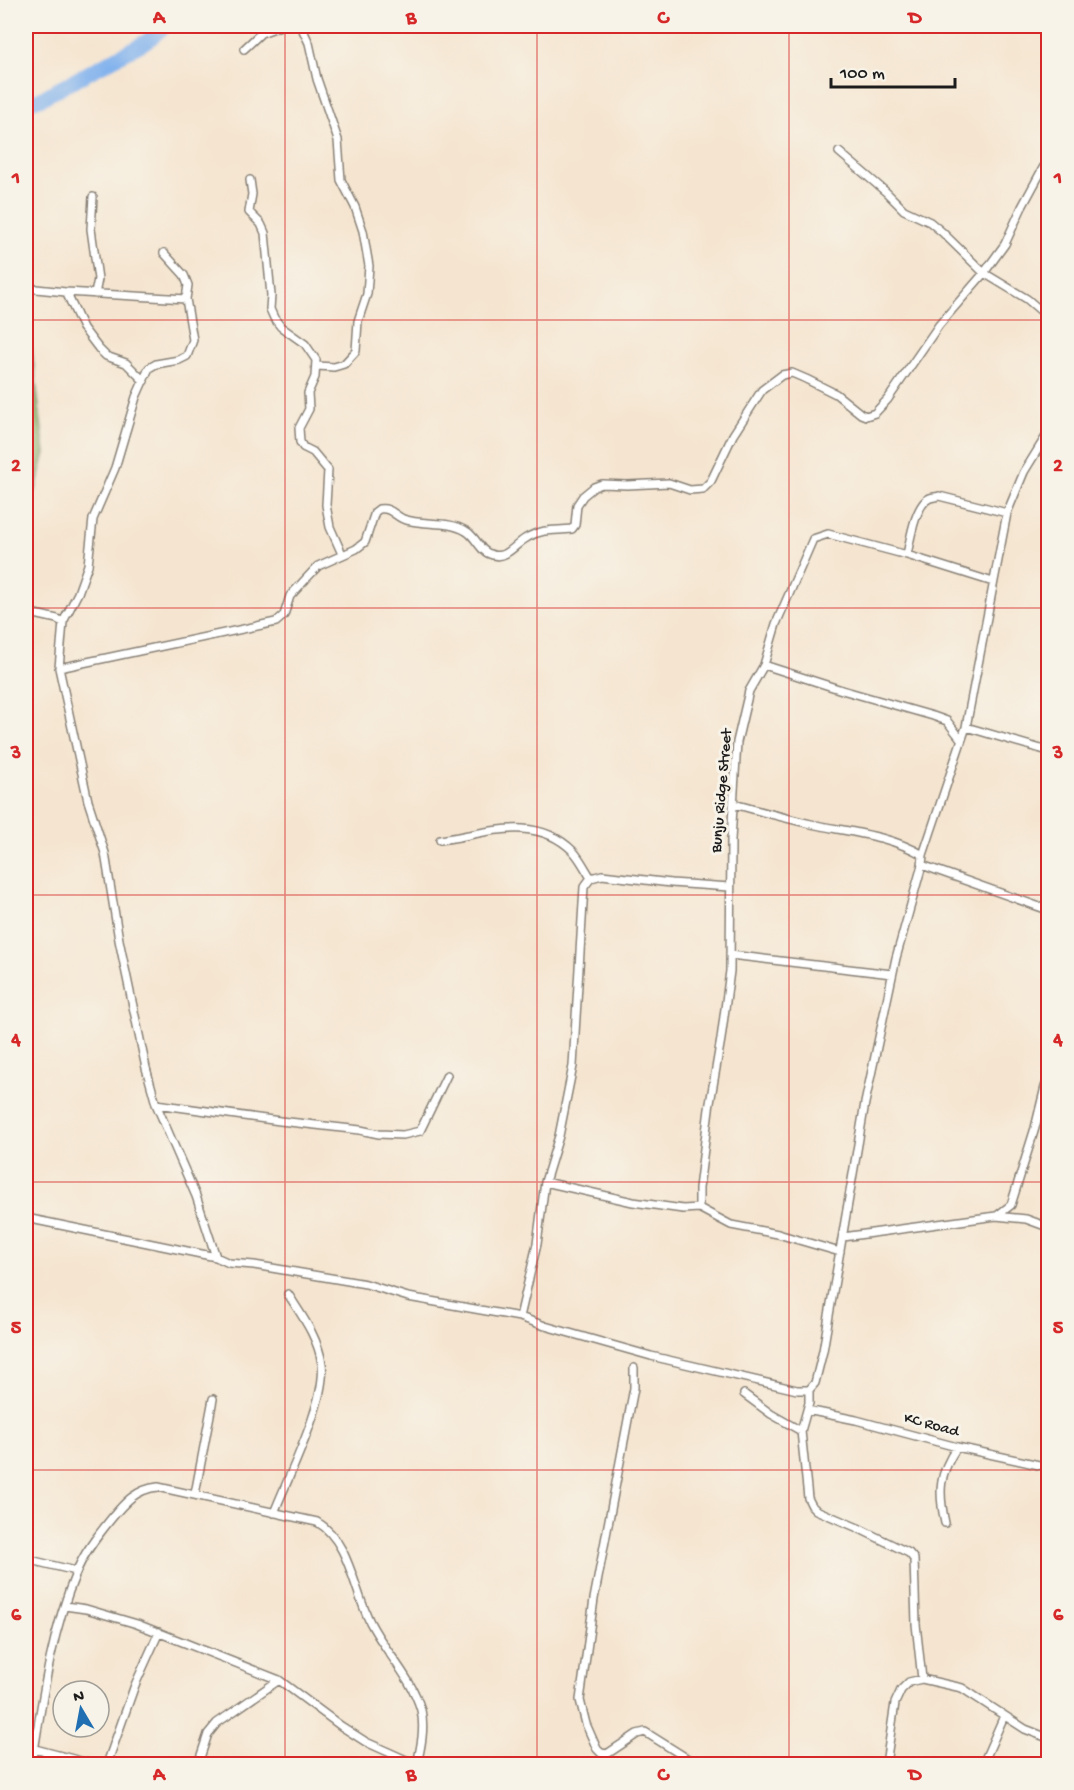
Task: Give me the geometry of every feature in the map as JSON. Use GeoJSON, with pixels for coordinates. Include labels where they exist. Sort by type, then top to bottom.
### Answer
{"type":"FeatureCollection","features":[{"type":"Feature","properties":{"kind":"street"},"geometry":{"type":"LineString","coordinates":[[244,50],[261,33],[280,26]]}},
{"type":"Feature","properties":{"kind":"street"},"geometry":{"type":"LineString","coordinates":[[301,26],[309,43],[316,79],[338,140],[341,180],[355,207],[369,266],[368,294],[358,321],[356,351],[344,364],[334,367],[317,366]]}},
{"type":"Feature","properties":{"kind":"street"},"geometry":{"type":"LineString","coordinates":[[839,152],[904,210],[930,222],[984,273],[1027,299],[1048,317]]}},
{"type":"Feature","properties":{"kind":"street"},"geometry":{"type":"LineString","coordinates":[[59,668],[276,622],[284,615],[290,596],[318,566],[333,561],[365,542],[375,512],[379,509],[388,509],[402,518],[456,526],[469,532],[480,548],[491,555],[499,556],[507,554],[518,543],[539,532],[550,529],[572,529],[575,525],[577,505],[594,488],[602,484],[669,483],[690,490],[703,489],[711,482],[732,435],[762,390],[782,375],[792,373],[806,379],[836,394],[861,414],[866,416],[875,413],[888,399],[939,325],[984,273],[1005,244],[1048,159]]}},
{"type":"Feature","properties":{"kind":"street"},"geometry":{"type":"LineString","coordinates":[[250,180],[252,194],[249,212],[261,224],[265,233],[271,295],[270,309],[281,327],[305,344],[313,353],[317,366],[308,393],[309,409],[299,428],[300,442],[328,470],[326,505],[330,527],[342,554]]}},
{"type":"Feature","properties":{"kind":"street"},"geometry":{"type":"LineString","coordinates":[[93,197],[91,229],[98,279],[95,294]]}},
{"type":"Feature","properties":{"kind":"street"},"geometry":{"type":"LineString","coordinates":[[164,253],[184,275],[188,285],[186,299],[193,340],[187,356],[149,368],[132,408],[114,468],[98,505],[78,593],[63,622],[59,668],[88,801],[105,854],[123,963],[146,1068],[156,1104],[196,1196],[216,1257]]}},
{"type":"Feature","properties":{"kind":"street"},"geometry":{"type":"LineString","coordinates":[[26,288],[186,299]]}},
{"type":"Feature","properties":{"kind":"street"},"geometry":{"type":"LineString","coordinates":[[66,292],[83,328],[99,349],[106,356],[126,363],[144,381]]}},
{"type":"Feature","properties":{"kind":"street"},"geometry":{"type":"LineString","coordinates":[[922,1679],[916,1624],[914,1559],[909,1553],[816,1510],[812,1506],[805,1473],[801,1431],[807,1410],[809,1390],[815,1383],[823,1351],[865,1102],[892,974],[923,855],[966,727],[1007,513],[1024,472],[1048,434]]}},
{"type":"Feature","properties":{"kind":"street"},"geometry":{"type":"LineString","coordinates":[[907,555],[916,518],[928,498],[939,496],[1007,513]]}},
{"type":"Feature","properties":{"kind":"street","name":"Bunju Ridge Street"},"geometry":{"type":"LineString","coordinates":[[699,1208],[699,1188],[709,1109],[726,1005],[730,954],[731,825],[737,742],[749,691],[764,665],[776,624],[813,539],[828,534],[907,555],[993,582]]}},
{"type":"Feature","properties":{"kind":"street"},"geometry":{"type":"LineString","coordinates":[[26,612],[63,622]]}},
{"type":"Feature","properties":{"kind":"street"},"geometry":{"type":"LineString","coordinates":[[764,665],[947,721],[961,739]]}},
{"type":"Feature","properties":{"kind":"street"},"geometry":{"type":"LineString","coordinates":[[966,727],[1048,751]]}},
{"type":"Feature","properties":{"kind":"street"},"geometry":{"type":"LineString","coordinates":[[734,804],[799,821],[860,832],[897,842],[923,855]]}},
{"type":"Feature","properties":{"kind":"street"},"geometry":{"type":"LineString","coordinates":[[440,840],[521,827],[541,832],[552,836],[574,852],[591,878]]}},
{"type":"Feature","properties":{"kind":"street"},"geometry":{"type":"LineString","coordinates":[[922,865],[1048,910]]}},
{"type":"Feature","properties":{"kind":"street"},"geometry":{"type":"LineString","coordinates":[[520,1317],[537,1244],[545,1182],[559,1136],[573,1066],[584,887],[591,878],[602,875],[671,883],[730,886]]}},
{"type":"Feature","properties":{"kind":"street"},"geometry":{"type":"LineString","coordinates":[[730,954],[892,974]]}},
{"type":"Feature","properties":{"kind":"street"},"geometry":{"type":"LineString","coordinates":[[156,1104],[378,1134],[404,1135],[420,1131],[425,1125],[432,1104],[447,1075]]}},
{"type":"Feature","properties":{"kind":"street"},"geometry":{"type":"LineString","coordinates":[[996,1216],[1011,1205],[1048,1080]]}},
{"type":"Feature","properties":{"kind":"street"},"geometry":{"type":"LineString","coordinates":[[545,1182],[633,1202],[683,1209],[699,1208],[731,1225],[778,1234],[840,1252]]}},
{"type":"Feature","properties":{"kind":"street"},"geometry":{"type":"LineString","coordinates":[[843,1237],[996,1216],[1026,1219],[1048,1227]]}},
{"type":"Feature","properties":{"kind":"street"},"geometry":{"type":"LineString","coordinates":[[26,1218],[216,1257],[229,1263],[366,1284],[408,1297],[520,1317],[651,1356],[796,1390],[809,1390]]}},
{"type":"Feature","properties":{"kind":"street"},"geometry":{"type":"LineString","coordinates":[[274,1513],[313,1415],[322,1383],[322,1364],[316,1341],[288,1294]]}},
{"type":"Feature","properties":{"kind":"street"},"geometry":{"type":"LineString","coordinates":[[634,1368],[634,1388],[594,1599],[580,1700],[586,1724],[601,1753],[607,1754],[637,1734],[645,1732],[696,1764]]}},
{"type":"Feature","properties":{"kind":"street"},"geometry":{"type":"LineString","coordinates":[[744,1394],[771,1414],[801,1431]]}},
{"type":"Feature","properties":{"kind":"street"},"geometry":{"type":"LineString","coordinates":[[195,1494],[213,1399]]}},
{"type":"Feature","properties":{"kind":"street","name":"KC Road"},"geometry":{"type":"LineString","coordinates":[[807,1410],[856,1420],[957,1448],[1048,1464]]}},
{"type":"Feature","properties":{"kind":"street"},"geometry":{"type":"LineString","coordinates":[[945,1523],[940,1500],[943,1470],[957,1448]]}},
{"type":"Feature","properties":{"kind":"street"},"geometry":{"type":"LineString","coordinates":[[32,1764],[51,1655],[65,1606],[76,1571],[100,1533],[121,1507],[134,1494],[147,1488],[158,1487],[317,1522],[328,1528],[336,1540],[368,1620],[379,1640],[400,1667],[421,1711],[422,1741],[416,1764],[366,1742],[279,1680],[159,1632],[108,1615],[65,1606]]}},
{"type":"Feature","properties":{"kind":"street"},"geometry":{"type":"LineString","coordinates":[[26,1559],[76,1571]]}},
{"type":"Feature","properties":{"kind":"street"},"geometry":{"type":"LineString","coordinates":[[107,1764],[135,1685],[159,1632]]}},
{"type":"Feature","properties":{"kind":"street"},"geometry":{"type":"LineString","coordinates":[[886,1764],[895,1703],[901,1690],[909,1682],[922,1679],[962,1688],[1025,1729],[1048,1738]]}},
{"type":"Feature","properties":{"kind":"street"},"geometry":{"type":"LineString","coordinates":[[198,1764],[208,1734],[217,1723],[279,1680]]}},
{"type":"Feature","properties":{"kind":"street"},"geometry":{"type":"LineString","coordinates":[[985,1764],[1004,1716]]}},
{"type":"Feature","properties":{"kind":"street"},"geometry":{"type":"LineString","coordinates":[[35,1749],[92,1764]]}},
{"type":"Feature","properties":{"kind":"green space"},"geometry":{"type":"Polygon","coordinates":[[[26,314],[45,453],[35,492],[26,494],[26,314]]]}},
{"type":"Feature","properties":{"kind":"waterway"},"geometry":{"type":"LineString","coordinates":[[26,103],[40,99],[147,41],[165,26]]}}]}
